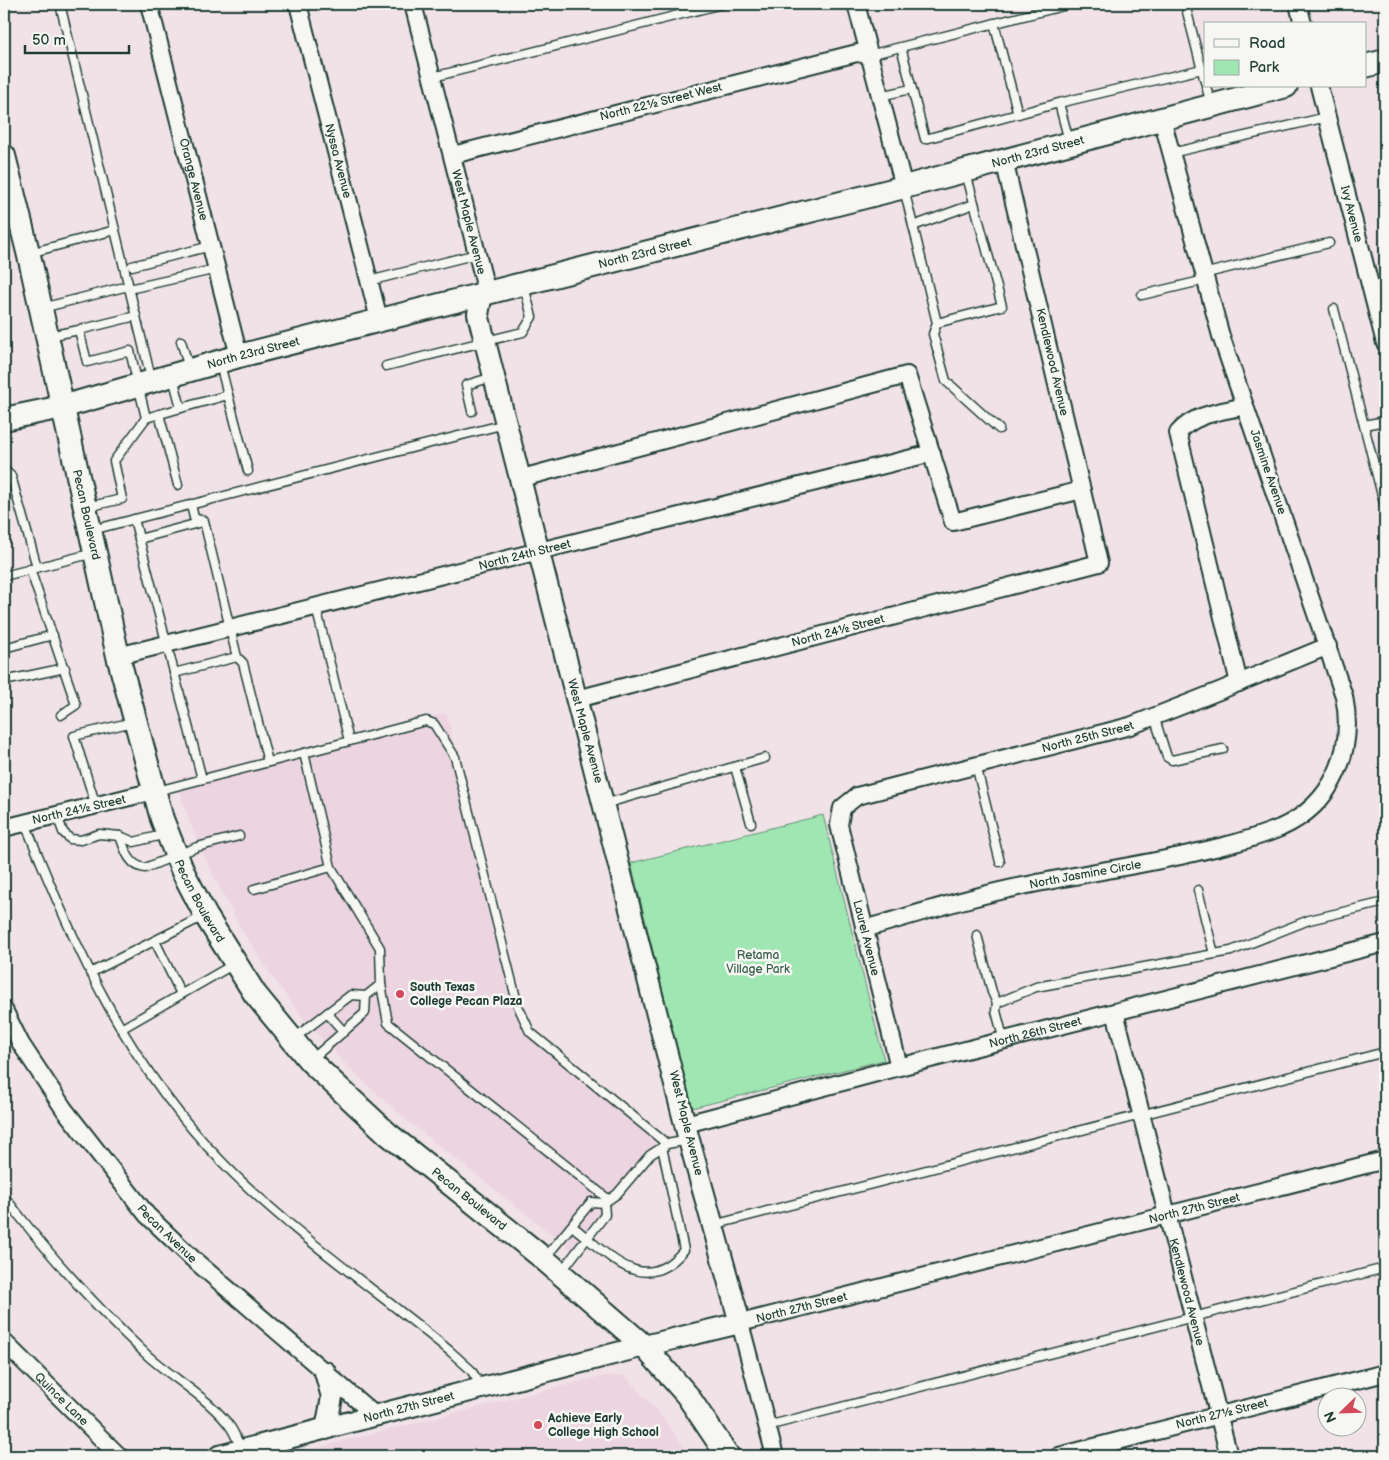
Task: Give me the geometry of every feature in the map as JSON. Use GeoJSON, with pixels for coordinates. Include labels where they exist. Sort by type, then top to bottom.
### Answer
{"type":"FeatureCollection","features":[{"type":"Feature","properties":{"kind":"main road"},"geometry":{"type":"LineString","coordinates":[[1366,66],[1385,61]]}},
{"type":"Feature","properties":{"kind":"main road","name":"North 23rd Street"},"geometry":{"type":"LineString","coordinates":[[4,419],[62,407],[229,359],[379,319],[482,295],[904,188],[1162,119],[1209,96],[1271,88]]}},
{"type":"Feature","properties":{"kind":"main road","name":"Pecan Boulevard"},"geometry":{"type":"LineString","coordinates":[[4,156],[12,204],[28,253],[118,656],[135,721],[154,792],[176,856],[206,916],[235,964],[291,1040],[310,1061],[388,1134],[552,1266],[644,1346],[687,1395],[728,1456]]}},
{"type":"Feature","properties":{"kind":"street","name":"Orange Avenue"},"geometry":{"type":"LineString","coordinates":[[149,4],[217,269],[229,359]]}},
{"type":"Feature","properties":{"kind":"street","name":"Nyssa Avenue"},"geometry":{"type":"LineString","coordinates":[[298,4],[379,319]]}},
{"type":"Feature","properties":{"kind":"street","name":"West Maple Avenue"},"geometry":{"type":"LineString","coordinates":[[413,4],[453,154],[484,281],[478,314],[522,478],[688,1132],[775,1456]]}},
{"type":"Feature","properties":{"kind":"street"},"geometry":{"type":"LineString","coordinates":[[856,4],[904,188]]}},
{"type":"Feature","properties":{"kind":"street"},"geometry":{"type":"LineString","coordinates":[[1298,4],[1302,22]]}},
{"type":"Feature","properties":{"kind":"street","name":"North 22½ Street West"},"geometry":{"type":"LineString","coordinates":[[453,154],[857,53],[870,55]]}},
{"type":"Feature","properties":{"kind":"street","name":"Ivy Avenue"},"geometry":{"type":"LineString","coordinates":[[1320,88],[1380,296],[1385,343]]}},
{"type":"Feature","properties":{"kind":"street","name":"Jasmine Avenue"},"geometry":{"type":"LineString","coordinates":[[1162,119],[1221,336],[1328,646],[1348,715],[1348,735],[1338,771],[1328,788],[1302,813]]}},
{"type":"Feature","properties":{"kind":"street","name":"Kendlewood Avenue"},"geometry":{"type":"LineString","coordinates":[[1004,160],[1099,563]]}},
{"type":"Feature","properties":{"kind":"street"},"geometry":{"type":"LineString","coordinates":[[522,478],[907,375],[953,522],[1082,490]]}},
{"type":"Feature","properties":{"kind":"street"},"geometry":{"type":"LineString","coordinates":[[1239,683],[1178,433],[1186,423],[1199,416],[1245,406]]}},
{"type":"Feature","properties":{"kind":"street","name":"North 24th Street"},"geometry":{"type":"LineString","coordinates":[[118,656],[932,453]]}},
{"type":"Feature","properties":{"kind":"street","name":"North 24½ Street"},"geometry":{"type":"LineString","coordinates":[[577,699],[1099,563]]}},
{"type":"Feature","properties":{"kind":"street","name":"North 25th Street"},"geometry":{"type":"LineString","coordinates":[[842,808],[858,796],[1130,726],[1328,646]]}},
{"type":"Feature","properties":{"kind":"street","name":"North 24½ Street"},"geometry":{"type":"LineString","coordinates":[[4,828],[154,792]]}},
{"type":"Feature","properties":{"kind":"street","name":"Laurel Avenue"},"geometry":{"type":"LineString","coordinates":[[842,808],[839,825],[899,1067]]}},
{"type":"Feature","properties":{"kind":"street","name":"North Jasmine Circle"},"geometry":{"type":"LineString","coordinates":[[864,929],[1000,890],[1168,859],[1231,844],[1281,827],[1302,813]]}},
{"type":"Feature","properties":{"kind":"street","name":"North 26th Street"},"geometry":{"type":"LineString","coordinates":[[688,1132],[899,1067],[1385,943]]}},
{"type":"Feature","properties":{"kind":"street","name":"Pecan Avenue"},"geometry":{"type":"LineString","coordinates":[[4,1010],[21,1044],[64,1109],[148,1215],[193,1259],[376,1416]]}},
{"type":"Feature","properties":{"kind":"street","name":"Kendlewood Avenue"},"geometry":{"type":"LineString","coordinates":[[1115,1012],[1229,1456]]}},
{"type":"Feature","properties":{"kind":"street","name":"North 27th Street"},"geometry":{"type":"LineString","coordinates":[[218,1456],[482,1387],[1385,1160]]}},
{"type":"Feature","properties":{"kind":"street","name":"Quince Lane"},"geometry":{"type":"LineString","coordinates":[[4,1342],[119,1456]]}},
{"type":"Feature","properties":{"kind":"street"},"geometry":{"type":"LineString","coordinates":[[325,1372],[332,1397],[326,1429]]}},
{"type":"Feature","properties":{"kind":"street","name":"North 27½ Street"},"geometry":{"type":"LineString","coordinates":[[1059,1456],[1385,1373]]}},
{"type":"Feature","properties":{"kind":"lane"},"geometry":{"type":"LineString","coordinates":[[60,4],[143,348],[181,408]]}},
{"type":"Feature","properties":{"kind":"lane"},"geometry":{"type":"LineString","coordinates":[[433,77],[722,4]]}},
{"type":"Feature","properties":{"kind":"lane"},"geometry":{"type":"LineString","coordinates":[[870,55],[1071,4]]}},
{"type":"Feature","properties":{"kind":"lane"},"geometry":{"type":"LineString","coordinates":[[1185,4],[1204,78]]}},
{"type":"Feature","properties":{"kind":"lane"},"geometry":{"type":"LineString","coordinates":[[994,23],[1018,114]]}},
{"type":"Feature","properties":{"kind":"lane"},"geometry":{"type":"LineString","coordinates":[[901,47],[925,139],[1059,103],[1202,69]]}},
{"type":"Feature","properties":{"kind":"lane"},"geometry":{"type":"LineString","coordinates":[[880,96],[911,89]]}},
{"type":"Feature","properties":{"kind":"lane"},"geometry":{"type":"LineString","coordinates":[[1059,103],[1070,143]]}},
{"type":"Feature","properties":{"kind":"lane"},"geometry":{"type":"LineString","coordinates":[[1170,153],[1327,117]]}},
{"type":"Feature","properties":{"kind":"lane"},"geometry":{"type":"LineString","coordinates":[[937,323],[1002,306],[965,171]]}},
{"type":"Feature","properties":{"kind":"lane"},"geometry":{"type":"LineString","coordinates":[[904,188],[937,323],[933,334],[946,381],[999,430]]}},
{"type":"Feature","properties":{"kind":"lane"},"geometry":{"type":"LineString","coordinates":[[913,226],[974,204]]}},
{"type":"Feature","properties":{"kind":"lane"},"geometry":{"type":"LineString","coordinates":[[28,253],[115,230]]}},
{"type":"Feature","properties":{"kind":"lane"},"geometry":{"type":"LineString","coordinates":[[1142,295],[1329,243]]}},
{"type":"Feature","properties":{"kind":"lane"},"geometry":{"type":"LineString","coordinates":[[132,266],[211,246]]}},
{"type":"Feature","properties":{"kind":"lane"},"geometry":{"type":"LineString","coordinates":[[369,280],[477,254]]}},
{"type":"Feature","properties":{"kind":"lane"},"geometry":{"type":"LineString","coordinates":[[40,308],[217,269]]}},
{"type":"Feature","properties":{"kind":"lane"},"geometry":{"type":"LineString","coordinates":[[386,366],[523,332],[532,317],[524,284]]}},
{"type":"Feature","properties":{"kind":"lane"},"geometry":{"type":"LineString","coordinates":[[1334,309],[1385,507]]}},
{"type":"Feature","properties":{"kind":"lane"},"geometry":{"type":"LineString","coordinates":[[47,337],[136,316]]}},
{"type":"Feature","properties":{"kind":"lane"},"geometry":{"type":"LineString","coordinates":[[79,330],[87,362],[143,348]]}},
{"type":"Feature","properties":{"kind":"lane"},"geometry":{"type":"LineString","coordinates":[[85,507],[122,499],[114,461],[146,418],[181,341]]}},
{"type":"Feature","properties":{"kind":"lane"},"geometry":{"type":"LineString","coordinates":[[130,351],[163,378]]}},
{"type":"Feature","properties":{"kind":"lane"},"geometry":{"type":"LineString","coordinates":[[229,359],[228,395],[248,471]]}},
{"type":"Feature","properties":{"kind":"lane"},"geometry":{"type":"LineString","coordinates":[[472,411],[466,385],[495,377]]}},
{"type":"Feature","properties":{"kind":"lane"},"geometry":{"type":"LineString","coordinates":[[146,418],[228,395]]}},
{"type":"Feature","properties":{"kind":"lane"},"geometry":{"type":"LineString","coordinates":[[159,414],[178,485]]}},
{"type":"Feature","properties":{"kind":"lane"},"geometry":{"type":"LineString","coordinates":[[1364,425],[1385,421]]}},
{"type":"Feature","properties":{"kind":"lane"},"geometry":{"type":"LineString","coordinates":[[90,530],[507,424]]}},
{"type":"Feature","properties":{"kind":"lane"},"geometry":{"type":"LineString","coordinates":[[4,469],[11,476],[33,568],[76,705],[61,715]]}},
{"type":"Feature","properties":{"kind":"lane"},"geometry":{"type":"LineString","coordinates":[[191,504],[194,518],[204,521]]}},
{"type":"Feature","properties":{"kind":"lane"},"geometry":{"type":"LineString","coordinates":[[134,519],[202,779]]}},
{"type":"Feature","properties":{"kind":"lane"},"geometry":{"type":"LineString","coordinates":[[139,539],[204,521]]}},
{"type":"Feature","properties":{"kind":"lane"},"geometry":{"type":"LineString","coordinates":[[204,521],[237,658],[243,663],[268,762]]}},
{"type":"Feature","properties":{"kind":"lane"},"geometry":{"type":"LineString","coordinates":[[4,573],[33,568],[95,552]]}},
{"type":"Feature","properties":{"kind":"lane"},"geometry":{"type":"LineString","coordinates":[[316,606],[349,741]]}},
{"type":"Feature","properties":{"kind":"lane"},"geometry":{"type":"LineString","coordinates":[[4,648],[53,635]]}},
{"type":"Feature","properties":{"kind":"lane"},"geometry":{"type":"LineString","coordinates":[[174,674],[237,658]]}},
{"type":"Feature","properties":{"kind":"lane"},"geometry":{"type":"LineString","coordinates":[[4,681],[65,668]]}},
{"type":"Feature","properties":{"kind":"lane"},"geometry":{"type":"LineString","coordinates":[[1154,716],[1167,756],[1172,760],[1223,749]]}},
{"type":"Feature","properties":{"kind":"lane"},"geometry":{"type":"LineString","coordinates":[[96,806],[74,736],[135,721]]}},
{"type":"Feature","properties":{"kind":"lane"},"geometry":{"type":"LineString","coordinates":[[154,792],[426,721],[434,724],[455,757],[518,1006],[530,1032],[664,1145],[684,1250],[673,1264],[658,1272],[628,1269],[572,1226]]}},
{"type":"Feature","properties":{"kind":"lane"},"geometry":{"type":"LineString","coordinates":[[304,753],[331,867],[380,948],[381,984],[388,1023],[606,1201]]}},
{"type":"Feature","properties":{"kind":"lane"},"geometry":{"type":"LineString","coordinates":[[604,804],[765,758]]}},
{"type":"Feature","properties":{"kind":"lane"},"geometry":{"type":"LineString","coordinates":[[976,765],[1000,862]]}},
{"type":"Feature","properties":{"kind":"lane"},"geometry":{"type":"LineString","coordinates":[[735,766],[751,823]]}},
{"type":"Feature","properties":{"kind":"lane"},"geometry":{"type":"LineString","coordinates":[[57,815],[63,832],[70,839],[81,840],[99,834],[120,836],[134,842],[168,834]]}},
{"type":"Feature","properties":{"kind":"lane"},"geometry":{"type":"LineString","coordinates":[[25,822],[73,940],[90,973],[121,1029],[156,1083],[191,1128],[224,1163],[299,1232],[451,1352],[471,1370],[482,1387]]}},
{"type":"Feature","properties":{"kind":"lane"},"geometry":{"type":"LineString","coordinates":[[120,836],[129,859],[138,867],[145,868],[197,847],[239,836]]}},
{"type":"Feature","properties":{"kind":"lane"},"geometry":{"type":"LineString","coordinates":[[254,889],[331,867]]}},
{"type":"Feature","properties":{"kind":"lane"},"geometry":{"type":"LineString","coordinates":[[1198,890],[1214,954]]}},
{"type":"Feature","properties":{"kind":"lane"},"geometry":{"type":"LineString","coordinates":[[997,1003],[1036,987],[1214,954],[1255,943],[1309,920],[1385,902]]}},
{"type":"Feature","properties":{"kind":"lane"},"geometry":{"type":"LineString","coordinates":[[90,973],[206,916]]}},
{"type":"Feature","properties":{"kind":"lane"},"geometry":{"type":"LineString","coordinates":[[977,935],[992,992],[997,1003],[996,1012],[1004,1040]]}},
{"type":"Feature","properties":{"kind":"lane"},"geometry":{"type":"LineString","coordinates":[[155,941],[181,994]]}},
{"type":"Feature","properties":{"kind":"lane"},"geometry":{"type":"LineString","coordinates":[[121,1029],[235,964]]}},
{"type":"Feature","properties":{"kind":"lane"},"geometry":{"type":"LineString","coordinates":[[291,1040],[351,994],[366,996],[381,984]]}},
{"type":"Feature","properties":{"kind":"lane"},"geometry":{"type":"LineString","coordinates":[[310,1061],[365,1013],[366,996]]}},
{"type":"Feature","properties":{"kind":"lane"},"geometry":{"type":"LineString","coordinates":[[327,1013],[344,1032]]}},
{"type":"Feature","properties":{"kind":"lane"},"geometry":{"type":"LineString","coordinates":[[713,1224],[1385,1052]]}},
{"type":"Feature","properties":{"kind":"lane"},"geometry":{"type":"LineString","coordinates":[[552,1266],[572,1226],[591,1202],[606,1201],[617,1194],[650,1155],[688,1132]]}},
{"type":"Feature","properties":{"kind":"lane"},"geometry":{"type":"LineString","coordinates":[[4,1196],[49,1252],[121,1329],[231,1428],[242,1450]]}},
{"type":"Feature","properties":{"kind":"lane"},"geometry":{"type":"LineString","coordinates":[[552,1266],[588,1238],[606,1215],[606,1201]]}},
{"type":"Feature","properties":{"kind":"lane"},"geometry":{"type":"LineString","coordinates":[[767,1426],[1385,1268]]}},
{"type":"Feature","properties":{"kind":"shaded area","name":"South Texas College Pecan Plaza"},"geometry":{"type":"Polygon","coordinates":[[[446,713],[519,1006],[528,1025],[660,1137],[573,1251],[410,1123],[351,1070],[304,1019],[275,981],[241,929],[211,871],[189,821],[176,779],[446,713]]]}},
{"type":"Feature","properties":{"kind":"shaded area","name":"Achieve Early College High School"},"geometry":{"type":"Polygon","coordinates":[[[602,1376],[625,1376],[659,1413],[691,1456],[284,1456],[602,1376]]]}},
{"type":"Feature","properties":{"kind":"green space","name":"Retama Village Park"},"geometry":{"type":"Polygon","coordinates":[[[823,815],[884,1060],[692,1108],[631,863],[823,815]]]}},
{"type":"Feature","properties":{"kind":"place","name":"South Texas College Pecan Plaza"},"geometry":{"type":"Point","coordinates":[400,994]}},
{"type":"Feature","properties":{"kind":"place","name":"Achieve Early College High School"},"geometry":{"type":"Point","coordinates":[538,1425]}}]}
